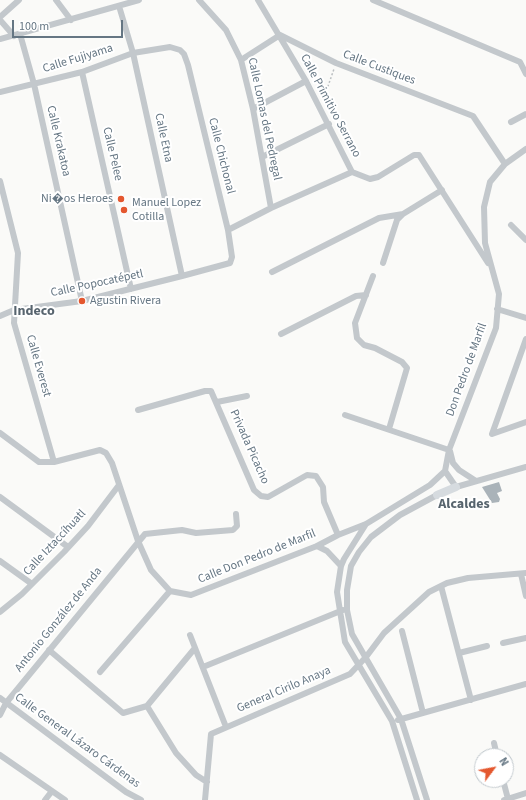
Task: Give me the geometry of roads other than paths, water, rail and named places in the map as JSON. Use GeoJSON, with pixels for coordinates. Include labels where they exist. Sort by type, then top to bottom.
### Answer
{"type":"FeatureCollection","features":[{"type":"Feature","properties":{"kind":"street"},"geometry":{"type":"LineString","coordinates":[[14,36],[0,18],[19,0]]}},
{"type":"Feature","properties":{"kind":"street"},"geometry":{"type":"LineString","coordinates":[[56,0],[71,20]]}},
{"type":"Feature","properties":{"kind":"street"},"geometry":{"type":"LineString","coordinates":[[0,39],[119,6],[130,1],[140,0]]}},
{"type":"Feature","properties":{"kind":"street","name":"Calle Lomas del Pedregal"},"geometry":{"type":"LineString","coordinates":[[199,0],[226,30],[241,60],[253,109],[271,208]]}},
{"type":"Feature","properties":{"kind":"street","name":"Calle Primitivo Serrano"},"geometry":{"type":"LineString","coordinates":[[258,0],[306,81],[352,172],[370,179],[378,177],[414,155],[419,156],[492,268]]}},
{"type":"Feature","properties":{"kind":"street"},"geometry":{"type":"LineString","coordinates":[[373,0],[520,62],[526,74]]}},
{"type":"Feature","properties":{"kind":"street","name":"Calle Etna"},"geometry":{"type":"LineString","coordinates":[[119,6],[133,53],[182,276]]}},
{"type":"Feature","properties":{"kind":"street","name":"Calle Krakatoa"},"geometry":{"type":"LineString","coordinates":[[20,34],[34,84],[82,301]]}},
{"type":"Feature","properties":{"kind":"street"},"geometry":{"type":"LineString","coordinates":[[241,60],[280,35]]}},
{"type":"Feature","properties":{"kind":"street","name":"Calle Custiques"},"geometry":{"type":"LineString","coordinates":[[280,35],[336,63],[473,116],[505,164]]}},
{"type":"Feature","properties":{"kind":"street","name":"Calle Fujiyama"},"geometry":{"type":"LineString","coordinates":[[0,92],[82,72],[133,53],[170,47],[180,50],[184,54]]}},
{"type":"Feature","properties":{"kind":"street","name":"Calle Chichonal"},"geometry":{"type":"LineString","coordinates":[[184,54],[228,230],[232,256],[230,263]]}},
{"type":"Feature","properties":{"kind":"street","name":"Calle Pelee"},"geometry":{"type":"LineString","coordinates":[[82,72],[131,289]]}},
{"type":"Feature","properties":{"kind":"street"},"geometry":{"type":"LineString","coordinates":[[253,109],[306,81]]}},
{"type":"Feature","properties":{"kind":"street"},"geometry":{"type":"LineString","coordinates":[[511,122],[526,114]]}},
{"type":"Feature","properties":{"kind":"street"},"geometry":{"type":"LineString","coordinates":[[262,157],[329,124]]}},
{"type":"Feature","properties":{"kind":"street","name":"Don Pedro de Marfil"},"geometry":{"type":"LineString","coordinates":[[445,471],[449,450],[496,328],[499,294],[485,243],[484,206],[490,182],[505,164],[526,149]]}},
{"type":"Feature","properties":{"kind":"street"},"geometry":{"type":"LineString","coordinates":[[228,230],[271,208],[352,172]]}},
{"type":"Feature","properties":{"kind":"street","name":"Calle Everest"},"geometry":{"type":"LineString","coordinates":[[0,181],[18,252],[14,323],[54,462]]}},
{"type":"Feature","properties":{"kind":"street"},"geometry":{"type":"LineString","coordinates":[[383,263],[397,220],[403,214],[442,190]]}},
{"type":"Feature","properties":{"kind":"street"},"geometry":{"type":"LineString","coordinates":[[272,272],[379,218],[403,214]]}},
{"type":"Feature","properties":{"kind":"street"},"geometry":{"type":"LineString","coordinates":[[511,225],[526,240]]}},
{"type":"Feature","properties":{"kind":"street","name":"Calle Popocatépetl"},"geometry":{"type":"LineString","coordinates":[[0,316],[14,310],[82,301],[230,263]]}},
{"type":"Feature","properties":{"kind":"street"},"geometry":{"type":"LineString","coordinates":[[373,276],[355,323],[357,338],[364,345],[375,348],[402,362],[408,368],[389,429]]}},
{"type":"Feature","properties":{"kind":"street"},"geometry":{"type":"LineString","coordinates":[[281,334],[356,296],[366,295]]}},
{"type":"Feature","properties":{"kind":"street"},"geometry":{"type":"LineString","coordinates":[[497,309],[526,318]]}},
{"type":"Feature","properties":{"kind":"street"},"geometry":{"type":"LineString","coordinates":[[526,339],[524,350],[492,434],[526,422]]}},
{"type":"Feature","properties":{"kind":"street","name":"Privada Picacho"},"geometry":{"type":"LineString","coordinates":[[138,410],[210,391],[212,392],[254,490],[261,496],[268,497],[307,475],[316,476],[323,487],[324,502],[338,535]]}},
{"type":"Feature","properties":{"kind":"street","name":"Privada Picacho"},"geometry":{"type":"LineString","coordinates":[[217,402],[247,396]]}},
{"type":"Feature","properties":{"kind":"street"},"geometry":{"type":"LineString","coordinates":[[345,414],[449,450],[453,462],[467,477],[476,481]]}},
{"type":"Feature","properties":{"kind":"street"},"geometry":{"type":"LineString","coordinates":[[0,433],[40,462],[54,462],[100,450],[109,457],[138,541],[151,570],[170,591],[100,672]]}},
{"type":"Feature","properties":{"kind":"street"},"geometry":{"type":"LineString","coordinates":[[428,800],[401,719],[352,634],[346,610],[346,590],[350,572],[359,552],[371,537],[400,515],[437,495],[456,487],[526,467]]}},
{"type":"Feature","properties":{"kind":"street"},"geometry":{"type":"LineString","coordinates":[[417,800],[392,721],[361,664],[345,642],[337,592],[341,566],[366,524],[430,485],[445,471],[456,487]]}},
{"type":"Feature","properties":{"kind":"street","name":"Calle Iztaccíhuatl"},"geometry":{"type":"LineString","coordinates":[[0,612],[32,584],[88,526],[119,484]]}},
{"type":"Feature","properties":{"kind":"street"},"geometry":{"type":"LineString","coordinates":[[0,497],[68,547]]}},
{"type":"Feature","properties":{"kind":"street"},"geometry":{"type":"LineString","coordinates":[[138,541],[145,534],[152,533],[182,530],[196,533],[233,530],[237,526],[236,514]]}},
{"type":"Feature","properties":{"kind":"street","name":"Calle Don Pedro de Marfil"},"geometry":{"type":"LineString","coordinates":[[170,591],[191,595],[317,546],[338,535],[366,524]]}},
{"type":"Feature","properties":{"kind":"street","name":"Antonio González de Anda"},"geometry":{"type":"LineString","coordinates":[[0,715],[6,703],[138,541]]}},
{"type":"Feature","properties":{"kind":"street"},"geometry":{"type":"LineString","coordinates":[[317,546],[327,551],[341,566]]}},
{"type":"Feature","properties":{"kind":"street"},"geometry":{"type":"LineString","coordinates":[[0,561],[32,584]]}},
{"type":"Feature","properties":{"kind":"street"},"geometry":{"type":"LineString","coordinates":[[523,573],[526,596]]}},
{"type":"Feature","properties":{"kind":"street","name":"General Cirilo Anaya"},"geometry":{"type":"LineString","coordinates":[[207,782],[211,734],[350,674],[361,664],[384,633],[429,592],[441,586],[468,578],[523,573]]}},
{"type":"Feature","properties":{"kind":"street"},"geometry":{"type":"LineString","coordinates":[[441,586],[471,700]]}},
{"type":"Feature","properties":{"kind":"street"},"geometry":{"type":"LineString","coordinates":[[203,666],[340,611],[346,610]]}},
{"type":"Feature","properties":{"kind":"street"},"geometry":{"type":"LineString","coordinates":[[402,631],[423,713]]}},
{"type":"Feature","properties":{"kind":"street"},"geometry":{"type":"LineString","coordinates":[[190,635],[226,727]]}},
{"type":"Feature","properties":{"kind":"street"},"geometry":{"type":"LineString","coordinates":[[503,643],[526,638]]}},
{"type":"Feature","properties":{"kind":"street"},"geometry":{"type":"LineString","coordinates":[[459,653],[487,646]]}},
{"type":"Feature","properties":{"kind":"street"},"geometry":{"type":"LineString","coordinates":[[49,650],[124,713],[147,706],[195,648]]}},
{"type":"Feature","properties":{"kind":"street"},"geometry":{"type":"LineString","coordinates":[[392,721],[526,684]]}},
{"type":"Feature","properties":{"kind":"street","name":"Calle General Lázaro Cárdenas"},"geometry":{"type":"LineString","coordinates":[[0,698],[126,792],[141,800]]}},
{"type":"Feature","properties":{"kind":"street"},"geometry":{"type":"LineString","coordinates":[[147,706],[176,753],[196,775],[207,782],[205,800]]}},
{"type":"Feature","properties":{"kind":"street"},"geometry":{"type":"LineString","coordinates":[[494,743],[495,748]]}},
{"type":"Feature","properties":{"kind":"street"},"geometry":{"type":"LineString","coordinates":[[0,755],[65,800]]}},
{"type":"Feature","properties":{"kind":"street"},"geometry":{"type":"LineString","coordinates":[[504,788],[506,799],[526,793]]}},
{"type":"Feature","properties":{"kind":"street"},"geometry":{"type":"LineString","coordinates":[[45,800],[52,791]]}},
{"type":"Feature","properties":{"kind":"place","name":"Ni�os Heroes"},"geometry":{"type":"Point","coordinates":[121,199]}},
{"type":"Feature","properties":{"kind":"place","name":"Manuel Lopez Cotilla"},"geometry":{"type":"Point","coordinates":[124,210]}},
{"type":"Feature","properties":{"kind":"place","name":"Agustin Rivera"},"geometry":{"type":"Point","coordinates":[82,301]}},
{"type":"Feature","properties":{"kind":"district","name":"Indeco"},"geometry":{"type":"Point","coordinates":[34,312]}},
{"type":"Feature","properties":{"kind":"district","name":"Alcaldes"},"geometry":{"type":"Point","coordinates":[464,505]}}]}
